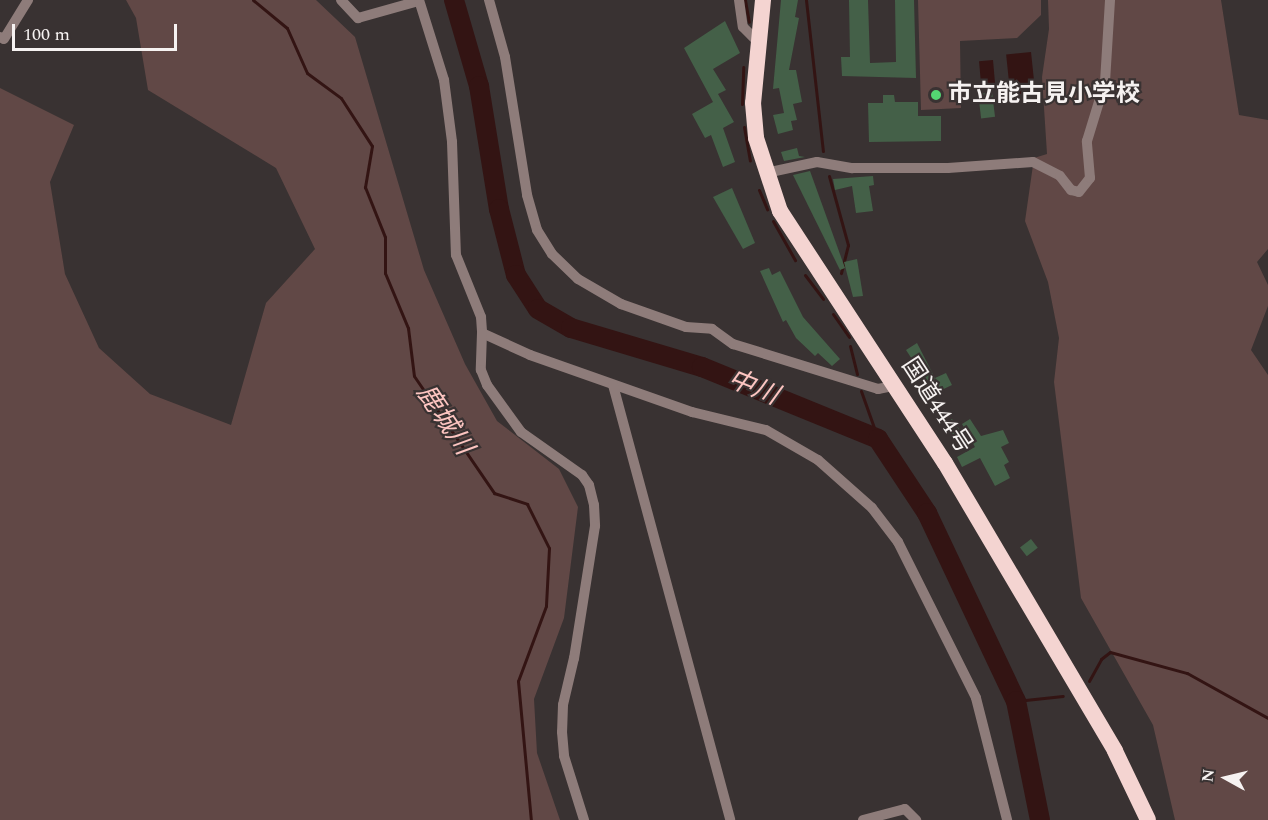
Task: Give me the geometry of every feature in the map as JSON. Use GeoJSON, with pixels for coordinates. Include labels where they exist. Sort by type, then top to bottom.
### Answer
{"type":"FeatureCollection","features":[{"type":"Feature","properties":{"kind":"highway","name":"国道444号"},"geometry":{"type":"LineString","coordinates":[[763,0],[757,40],[753,103],[756,138],[780,211],[945,463],[1115,751],[1146,820]]}},
{"type":"Feature","properties":{"kind":"street"},"geometry":{"type":"LineString","coordinates":[[0,37],[4,39],[28,0]]}},
{"type":"Feature","properties":{"kind":"street"},"geometry":{"type":"LineString","coordinates":[[341,0],[358,18],[419,0],[444,80],[452,142],[456,255],[481,317],[481,370],[487,385],[521,432],[582,475],[590,485],[595,526],[574,658],[563,705],[562,732],[564,756],[584,820]]}},
{"type":"Feature","properties":{"kind":"street"},"geometry":{"type":"LineString","coordinates":[[489,0],[505,57],[527,195],[537,230],[552,254],[578,279],[621,304],[686,327],[712,329],[733,344],[878,389],[894,386]]}},
{"type":"Feature","properties":{"kind":"street"},"geometry":{"type":"LineString","coordinates":[[739,0],[743,27],[757,40]]}},
{"type":"Feature","properties":{"kind":"street"},"geometry":{"type":"LineString","coordinates":[[766,173],[817,162],[852,168],[948,168],[1034,162],[1079,192],[1090,178],[1087,141],[1105,82],[1110,0]]}},
{"type":"Feature","properties":{"kind":"street"},"geometry":{"type":"LineString","coordinates":[[482,333],[613,385],[692,412],[766,430],[818,460],[872,508],[898,542],[976,698],[1007,820]]}},
{"type":"Feature","properties":{"kind":"street"},"geometry":{"type":"LineString","coordinates":[[613,385],[730,820]]}},
{"type":"Feature","properties":{"kind":"street"},"geometry":{"type":"LineString","coordinates":[[863,820],[905,809],[916,820]]}},
{"type":"Feature","properties":{"kind":"shaded area"},"geometry":{"type":"Polygon","coordinates":[[[126,0],[316,0],[355,37],[424,270],[465,364],[497,421],[559,469],[578,507],[564,618],[534,699],[537,753],[560,820],[0,820],[0,88],[74,125],[50,182],[65,274],[99,348],[150,394],[231,425],[266,303],[315,249],[276,168],[148,90],[136,18],[126,0]]]}},
{"type":"Feature","properties":{"kind":"shaded area"},"geometry":{"type":"Polygon","coordinates":[[[918,0],[1041,0],[1041,15],[1017,38],[960,41],[961,108],[921,110],[918,0]]]}},
{"type":"Feature","properties":{"kind":"shaded area"},"geometry":{"type":"Polygon","coordinates":[[[1048,0],[1221,0],[1239,115],[1268,120],[1268,249],[1257,262],[1268,285],[1268,306],[1251,350],[1268,375],[1268,820],[1175,820],[1153,725],[1081,598],[1054,382],[1059,338],[1048,282],[1025,221],[1034,158],[1047,154],[1042,77],[1049,29],[1048,0]]]}},
{"type":"Feature","properties":{"kind":"shaded area"},"geometry":{"type":"Polygon","coordinates":[[[1031,52],[1035,93],[1010,95],[1006,55],[1031,52]]]}},
{"type":"Feature","properties":{"kind":"shaded area"},"geometry":{"type":"Polygon","coordinates":[[[993,60],[995,83],[981,84],[979,61],[993,60]]]}},
{"type":"Feature","properties":{"kind":"building"},"geometry":{"type":"Polygon","coordinates":[[[781,0],[798,0],[795,17],[799,18],[789,70],[796,70],[802,102],[793,104],[797,120],[791,121],[793,130],[778,134],[773,115],[784,113],[779,88],[773,89],[781,0]]]}},
{"type":"Feature","properties":{"kind":"building"},"geometry":{"type":"Polygon","coordinates":[[[849,0],[868,0],[870,63],[896,62],[895,0],[914,0],[916,78],[842,76],[841,57],[850,57],[849,0]]]}},
{"type":"Feature","properties":{"kind":"building"},"geometry":{"type":"Polygon","coordinates":[[[725,21],[740,53],[713,69],[726,90],[718,94],[734,122],[723,128],[735,162],[723,167],[711,135],[705,138],[692,114],[713,102],[684,48],[725,21]]]}},
{"type":"Feature","properties":{"kind":"building"},"geometry":{"type":"Polygon","coordinates":[[[992,92],[995,117],[981,119],[978,94],[992,92]]]}},
{"type":"Feature","properties":{"kind":"building"},"geometry":{"type":"Polygon","coordinates":[[[883,95],[894,95],[895,102],[918,102],[918,116],[941,116],[941,141],[869,142],[868,103],[883,103],[883,95]]]}},
{"type":"Feature","properties":{"kind":"building"},"geometry":{"type":"Polygon","coordinates":[[[797,148],[799,156],[805,157],[784,161],[781,152],[797,148]]]}},
{"type":"Feature","properties":{"kind":"building"},"geometry":{"type":"Polygon","coordinates":[[[810,171],[845,268],[840,270],[793,175],[810,171]]]}},
{"type":"Feature","properties":{"kind":"building"},"geometry":{"type":"Polygon","coordinates":[[[873,176],[874,185],[869,186],[873,211],[856,213],[852,186],[835,190],[833,179],[873,176]]]}},
{"type":"Feature","properties":{"kind":"building"},"geometry":{"type":"Polygon","coordinates":[[[732,188],[755,243],[743,249],[713,197],[732,188]]]}},
{"type":"Feature","properties":{"kind":"building"},"geometry":{"type":"Polygon","coordinates":[[[857,259],[863,296],[853,297],[844,262],[857,259]]]}},
{"type":"Feature","properties":{"kind":"building"},"geometry":{"type":"Polygon","coordinates":[[[769,268],[772,275],[780,271],[803,317],[840,359],[832,366],[818,353],[815,356],[796,338],[786,320],[783,322],[760,271],[769,268]]]}},
{"type":"Feature","properties":{"kind":"building"},"geometry":{"type":"Polygon","coordinates":[[[917,343],[935,378],[946,373],[952,385],[929,396],[924,384],[927,382],[906,350],[917,343]]]}},
{"type":"Feature","properties":{"kind":"building"},"geometry":{"type":"Polygon","coordinates":[[[952,419],[961,432],[955,437],[945,424],[952,419]]]}},
{"type":"Feature","properties":{"kind":"building"},"geometry":{"type":"Polygon","coordinates":[[[970,419],[981,436],[1003,430],[1009,443],[1001,447],[1009,462],[1004,465],[1010,478],[995,486],[980,458],[962,467],[957,457],[975,447],[962,424],[970,419]]]}},
{"type":"Feature","properties":{"kind":"building"},"geometry":{"type":"Polygon","coordinates":[[[1031,539],[1038,548],[1027,556],[1020,548],[1031,539]]]}},
{"type":"Feature","properties":{"kind":"waterway","name":"鹿城川"},"geometry":{"type":"LineString","coordinates":[[253,0],[287,28],[307,73],[341,98],[372,146],[365,187],[385,237],[385,273],[408,328],[414,376],[494,493],[527,504],[549,548],[546,606],[518,681],[531,820]]}},
{"type":"Feature","properties":{"kind":"waterway","name":"中川"},"geometry":{"type":"LineString","coordinates":[[454,0],[479,86],[499,209],[516,275],[538,309],[571,328],[702,367],[878,439],[927,513],[1016,701],[1040,820]]}},
{"type":"Feature","properties":{"kind":"waterway"},"geometry":{"type":"LineString","coordinates":[[745,0],[749,22]]}},
{"type":"Feature","properties":{"kind":"waterway"},"geometry":{"type":"LineString","coordinates":[[806,0],[823,151]]}},
{"type":"Feature","properties":{"kind":"waterway"},"geometry":{"type":"LineString","coordinates":[[742,104],[743,67]]}},
{"type":"Feature","properties":{"kind":"waterway"},"geometry":{"type":"LineString","coordinates":[[744,127],[750,160]]}},
{"type":"Feature","properties":{"kind":"waterway"},"geometry":{"type":"LineString","coordinates":[[829,176],[848,245],[841,273]]}},
{"type":"Feature","properties":{"kind":"waterway"},"geometry":{"type":"LineString","coordinates":[[759,190],[767,209]]}},
{"type":"Feature","properties":{"kind":"waterway"},"geometry":{"type":"LineString","coordinates":[[773,221],[795,260]]}},
{"type":"Feature","properties":{"kind":"waterway"},"geometry":{"type":"LineString","coordinates":[[805,275],[823,299]]}},
{"type":"Feature","properties":{"kind":"waterway"},"geometry":{"type":"LineString","coordinates":[[833,314],[849,337]]}},
{"type":"Feature","properties":{"kind":"waterway"},"geometry":{"type":"LineString","coordinates":[[850,346],[857,374]]}},
{"type":"Feature","properties":{"kind":"waterway"},"geometry":{"type":"LineString","coordinates":[[861,391],[878,439]]}},
{"type":"Feature","properties":{"kind":"waterway"},"geometry":{"type":"LineString","coordinates":[[1089,681],[1101,659],[1110,652],[1187,673],[1268,718]]}},
{"type":"Feature","properties":{"kind":"waterway"},"geometry":{"type":"LineString","coordinates":[[1016,701],[1063,696]]}},
{"type":"Feature","properties":{"kind":"place","name":"市立能古見小学校"},"geometry":{"type":"Point","coordinates":[936,95]}}]}
